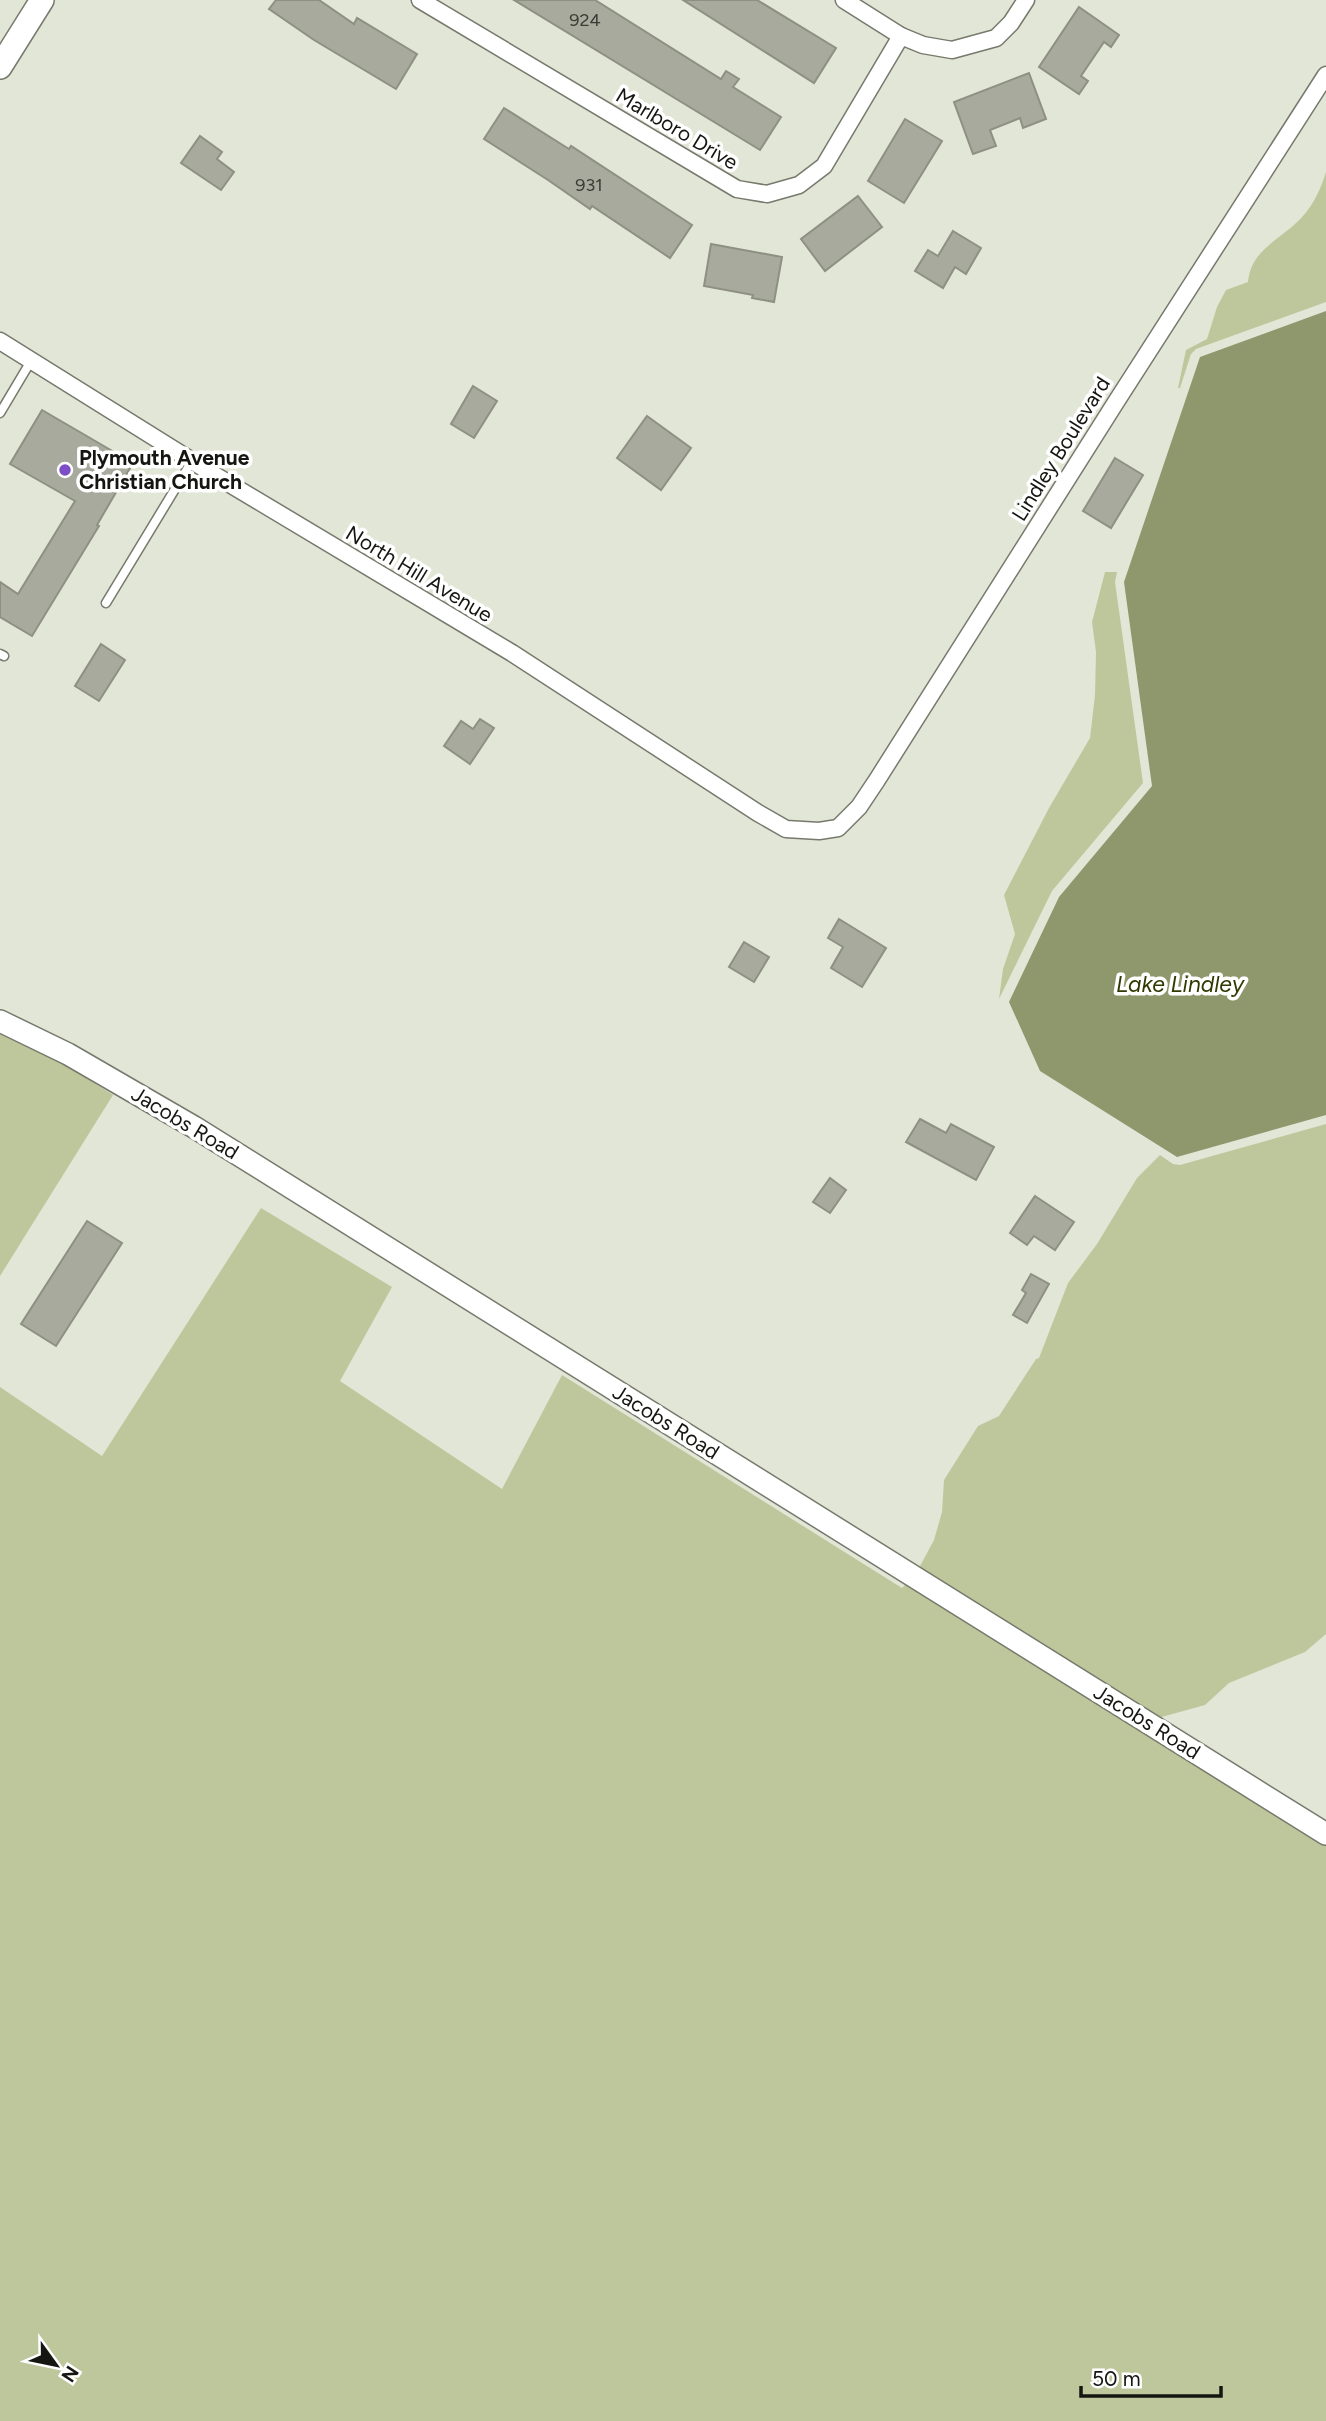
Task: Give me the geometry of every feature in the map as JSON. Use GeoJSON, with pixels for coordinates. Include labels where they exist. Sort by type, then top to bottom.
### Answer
{"type":"FeatureCollection","features":[{"type":"Feature","properties":{"kind":"main road"},"geometry":{"type":"LineString","coordinates":[[0,66],[41,0]]}},
{"type":"Feature","properties":{"kind":"street","name":"Marlboro Drive"},"geometry":{"type":"LineString","coordinates":[[420,0],[737,189],[767,194],[799,185],[824,166],[901,36]]}},
{"type":"Feature","properties":{"kind":"street"},"geometry":{"type":"LineString","coordinates":[[844,0],[901,36],[923,45],[952,50],[996,38],[1011,23],[1026,0]]}},
{"type":"Feature","properties":{"kind":"street","name":"Lindley Boulevard"},"geometry":{"type":"LineString","coordinates":[[819,831],[838,828],[859,807],[1326,75]]}},
{"type":"Feature","properties":{"kind":"street","name":"North Hill Avenue"},"geometry":{"type":"LineString","coordinates":[[0,341],[192,461],[512,653],[758,813],[786,829],[819,831]]}},
{"type":"Feature","properties":{"kind":"street","name":"Jacobs Road"},"geometry":{"type":"LineString","coordinates":[[0,1021],[68,1054],[194,1127],[1326,1834]]}},
{"type":"Feature","properties":{"kind":"lane"},"geometry":{"type":"LineString","coordinates":[[0,413],[31,361]]}},
{"type":"Feature","properties":{"kind":"lane"},"geometry":{"type":"LineString","coordinates":[[106,603],[192,461]]}},
{"type":"Feature","properties":{"kind":"shaded area"},"geometry":{"type":"Polygon","coordinates":[[[1326,172],[1326,302],[1196,349],[1191,354],[1178,388],[1186,350],[1207,339],[1217,307],[1226,290],[1248,282],[1250,270],[1261,252],[1295,224],[1311,206],[1326,172]]]}},
{"type":"Feature","properties":{"kind":"shaded area"},"geometry":{"type":"Polygon","coordinates":[[[1105,572],[1117,572],[1115,582],[1143,783],[1052,891],[999,999],[1003,969],[1015,934],[1004,895],[1049,808],[1090,738],[1096,652],[1092,622],[1105,572]]]}},
{"type":"Feature","properties":{"kind":"shaded area"},"geometry":{"type":"Polygon","coordinates":[[[0,1033],[56,1059],[113,1095],[0,1276],[0,1033]]]}},
{"type":"Feature","properties":{"kind":"shaded area"},"geometry":{"type":"Polygon","coordinates":[[[1326,1124],[1326,1634],[1305,1652],[1229,1683],[1205,1705],[1158,1718],[919,1568],[934,1540],[942,1512],[944,1480],[978,1426],[999,1416],[1039,1358],[1068,1283],[1097,1244],[1137,1178],[1160,1155],[1173,1164],[1180,1165],[1326,1124]]]}},
{"type":"Feature","properties":{"kind":"shaded area"},"geometry":{"type":"Polygon","coordinates":[[[261,1208],[392,1287],[340,1381],[502,1489],[562,1375],[902,1588],[907,1583],[1326,1845],[1326,2421],[0,2421],[0,1387],[102,1456],[261,1208]]]}},
{"type":"Feature","properties":{"kind":"water","name":"Lake Lindley"},"geometry":{"type":"Polygon","coordinates":[[[1326,311],[1326,1115],[1177,1157],[1040,1071],[1009,1002],[1059,897],[1152,786],[1124,582],[1200,357],[1326,311]]]}},
{"type":"Feature","properties":{"kind":"building"},"geometry":{"type":"Polygon","coordinates":[[[276,0],[319,0],[354,24],[357,18],[417,54],[396,89],[314,40],[269,9],[276,0]]]}},
{"type":"Feature","properties":{"kind":"building"},"geometry":{"type":"Polygon","coordinates":[[[514,0],[595,0],[721,79],[726,71],[739,79],[733,87],[781,117],[760,150],[514,0]]]}},
{"type":"Feature","properties":{"kind":"building"},"geometry":{"type":"Polygon","coordinates":[[[683,0],[757,0],[836,48],[814,83],[683,0]]]}},
{"type":"Feature","properties":{"kind":"building"},"geometry":{"type":"Polygon","coordinates":[[[1079,7],[1119,35],[1111,47],[1104,42],[1081,76],[1088,81],[1079,94],[1039,67],[1079,7]]]}},
{"type":"Feature","properties":{"kind":"building"},"geometry":{"type":"Polygon","coordinates":[[[1029,73],[1046,119],[1023,128],[1020,118],[990,130],[996,146],[973,154],[954,102],[1029,73]]]}},
{"type":"Feature","properties":{"kind":"building"},"geometry":{"type":"Polygon","coordinates":[[[504,108],[569,149],[571,146],[692,225],[670,258],[484,139],[504,108]]]}},
{"type":"Feature","properties":{"kind":"building"},"geometry":{"type":"Polygon","coordinates":[[[905,119],[942,141],[904,203],[868,181],[905,119]]]}},
{"type":"Feature","properties":{"kind":"building"},"geometry":{"type":"Polygon","coordinates":[[[200,136],[222,152],[217,159],[234,172],[221,190],[181,163],[200,136]]]}},
{"type":"Feature","properties":{"kind":"building"},"geometry":{"type":"Polygon","coordinates":[[[858,196],[882,227],[825,271],[801,239],[858,196]]]}},
{"type":"Feature","properties":{"kind":"building"},"geometry":{"type":"Polygon","coordinates":[[[953,231],[981,248],[966,274],[955,267],[943,288],[915,271],[928,250],[938,256],[953,231]]]}},
{"type":"Feature","properties":{"kind":"building"},"geometry":{"type":"Polygon","coordinates":[[[711,244],[782,257],[774,302],[752,298],[753,295],[704,286],[711,244]]]}},
{"type":"Feature","properties":{"kind":"building"},"geometry":{"type":"Polygon","coordinates":[[[473,386],[497,401],[474,438],[451,424],[473,386]]]}},
{"type":"Feature","properties":{"kind":"building"},"geometry":{"type":"Polygon","coordinates":[[[42,410],[133,463],[97,525],[99,526],[32,636],[0,617],[0,582],[18,594],[75,501],[10,464],[42,410]]]}},
{"type":"Feature","properties":{"kind":"building"},"geometry":{"type":"Polygon","coordinates":[[[647,416],[691,448],[661,490],[617,458],[647,416]]]}},
{"type":"Feature","properties":{"kind":"building"},"geometry":{"type":"Polygon","coordinates":[[[1115,458],[1143,475],[1111,528],[1083,511],[1115,458]]]}},
{"type":"Feature","properties":{"kind":"building"},"geometry":{"type":"Polygon","coordinates":[[[101,644],[125,660],[99,701],[75,686],[101,644]]]}},
{"type":"Feature","properties":{"kind":"building"},"geometry":{"type":"Polygon","coordinates":[[[480,719],[494,728],[470,764],[444,746],[461,721],[473,729],[480,719]]]}},
{"type":"Feature","properties":{"kind":"building"},"geometry":{"type":"Polygon","coordinates":[[[839,919],[886,948],[862,987],[831,968],[843,947],[828,938],[839,919]]]}},
{"type":"Feature","properties":{"kind":"building"},"geometry":{"type":"Polygon","coordinates":[[[744,942],[769,957],[754,982],[729,967],[744,942]]]}},
{"type":"Feature","properties":{"kind":"building"},"geometry":{"type":"Polygon","coordinates":[[[920,1119],[946,1133],[951,1124],[994,1147],[976,1180],[906,1142],[920,1119]]]}},
{"type":"Feature","properties":{"kind":"building"},"geometry":{"type":"Polygon","coordinates":[[[830,1178],[846,1190],[830,1213],[813,1202],[830,1178]]]}},
{"type":"Feature","properties":{"kind":"building"},"geometry":{"type":"Polygon","coordinates":[[[1035,1196],[1074,1222],[1055,1250],[1034,1236],[1027,1245],[1010,1233],[1035,1196]]]}},
{"type":"Feature","properties":{"kind":"building"},"geometry":{"type":"Polygon","coordinates":[[[87,1221],[122,1243],[56,1346],[21,1324],[87,1221]]]}},
{"type":"Feature","properties":{"kind":"building"},"geometry":{"type":"Polygon","coordinates":[[[1031,1274],[1049,1284],[1027,1323],[1013,1315],[1026,1293],[1022,1290],[1031,1274]]]}},
{"type":"Feature","properties":{"kind":"place","name":"Plymouth Avenue Christian Church"},"geometry":{"type":"Point","coordinates":[65,470]}}]}
